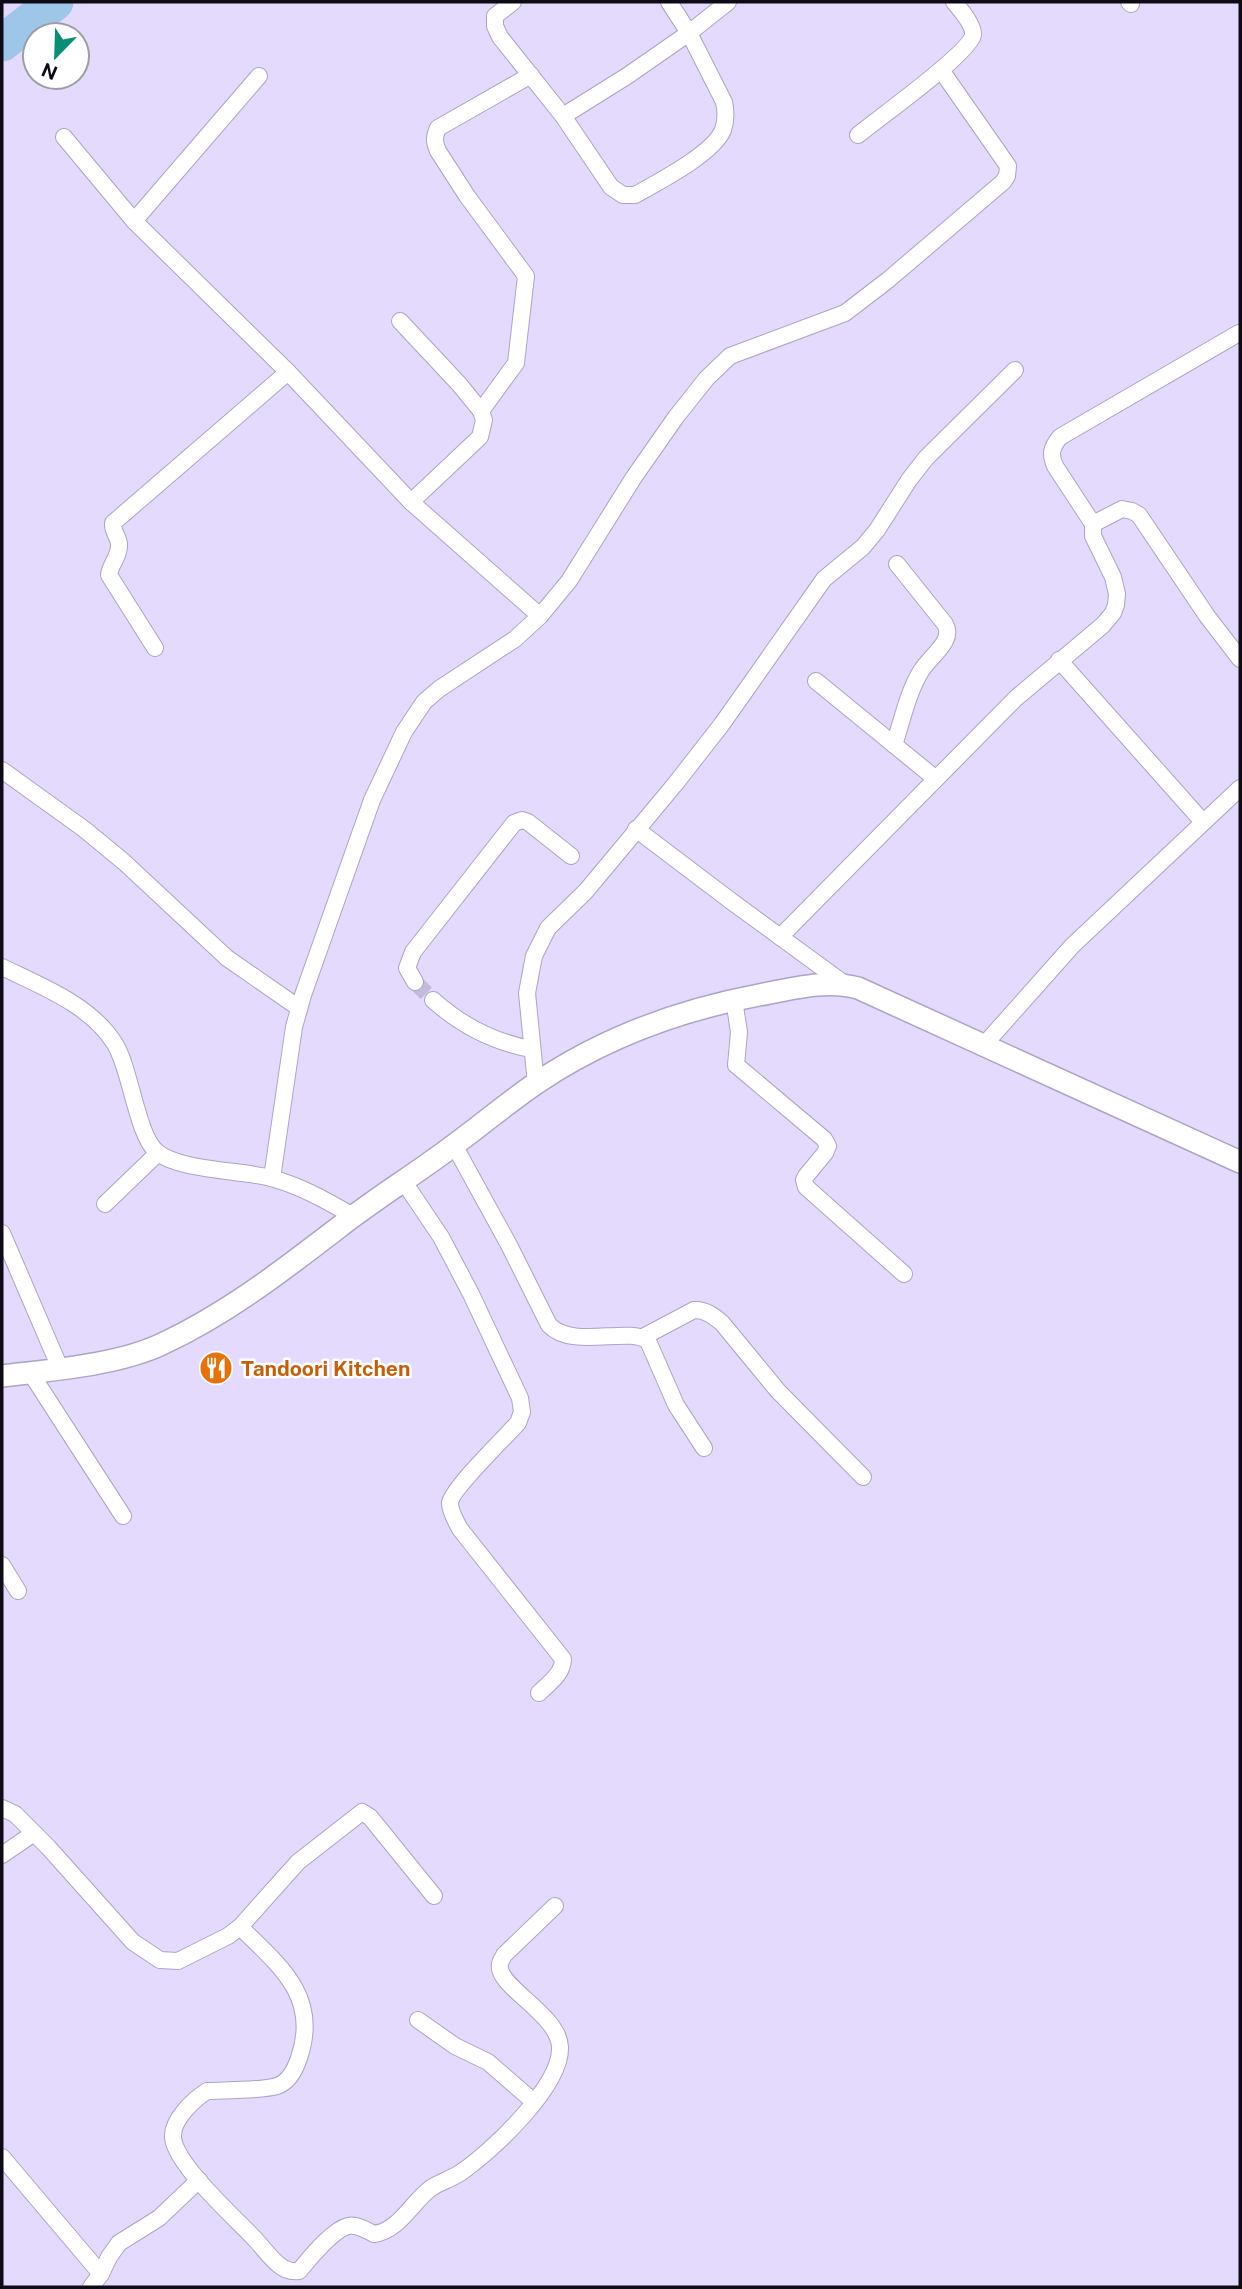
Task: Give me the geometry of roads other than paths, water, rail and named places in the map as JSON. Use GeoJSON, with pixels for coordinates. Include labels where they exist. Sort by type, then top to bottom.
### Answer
{"type":"FeatureCollection","features":[{"type":"Feature","properties":{"kind":"street"},"geometry":{"type":"LineString","coordinates":[[513,2],[495,16],[495,26],[500,37],[564,116],[611,187],[623,195],[635,195],[697,158],[717,140],[722,131],[726,111],[724,102],[689,33],[669,2]]}},
{"type":"Feature","properties":{"kind":"street"},"geometry":{"type":"LineString","coordinates":[[564,116],[689,33],[727,2]]}},
{"type":"Feature","properties":{"kind":"street"},"geometry":{"type":"LineString","coordinates":[[858,135],[966,47],[973,34],[972,29],[954,2]]}},
{"type":"Feature","properties":{"kind":"street"},"geometry":{"type":"LineString","coordinates":[[272,1178],[299,1008],[372,800],[409,723],[424,702],[515,639],[540,616],[569,581],[676,416],[707,377],[730,356],[845,313],[888,281],[1003,182],[1008,166],[941,70]]}},
{"type":"Feature","properties":{"kind":"street"},"geometry":{"type":"LineString","coordinates":[[481,411],[516,363],[526,276],[445,162],[434,143],[435,135],[438,128],[531,75]]}},
{"type":"Feature","properties":{"kind":"street"},"geometry":{"type":"LineString","coordinates":[[134,221],[259,76]]}},
{"type":"Feature","properties":{"kind":"street"},"geometry":{"type":"LineString","coordinates":[[64,137],[134,221],[288,372],[411,502],[540,616]]}},
{"type":"Feature","properties":{"kind":"street"},"geometry":{"type":"LineString","coordinates":[[400,321],[459,384],[481,411],[484,420],[480,437],[411,502]]}},
{"type":"Feature","properties":{"kind":"street"},"geometry":{"type":"LineString","coordinates":[[780,937],[1016,698],[1104,625],[1116,605],[1113,577],[1093,536],[1093,524],[1055,466],[1051,458],[1053,446],[1060,437],[1239,333]]}},
{"type":"Feature","properties":{"kind":"street"},"geometry":{"type":"LineString","coordinates":[[536,1084],[527,993],[534,956],[548,928],[586,891],[676,783],[722,724],[824,579],[863,547],[926,458],[1015,370]]}},
{"type":"Feature","properties":{"kind":"street"},"geometry":{"type":"LineString","coordinates":[[155,648],[109,575],[119,548],[113,532],[113,523],[288,372]]}},
{"type":"Feature","properties":{"kind":"street"},"geometry":{"type":"LineString","coordinates":[[1093,524],[1122,509],[1139,515],[1207,616],[1240,659]]}},
{"type":"Feature","properties":{"kind":"street"},"geometry":{"type":"LineString","coordinates":[[894,745],[917,678],[948,639],[949,634],[945,624],[897,564]]}},
{"type":"Feature","properties":{"kind":"street"},"geometry":{"type":"LineString","coordinates":[[1059,660],[1203,822]]}},
{"type":"Feature","properties":{"kind":"street"},"geometry":{"type":"LineString","coordinates":[[816,681],[936,779]]}},
{"type":"Feature","properties":{"kind":"street"},"geometry":{"type":"LineString","coordinates":[[2,770],[84,829],[124,862],[227,958],[299,1008]]}},
{"type":"Feature","properties":{"kind":"street"},"geometry":{"type":"LineString","coordinates":[[984,1045],[1072,946],[1240,788]]}},
{"type":"Feature","properties":{"kind":"street"},"geometry":{"type":"LineString","coordinates":[[415,982],[407,968],[413,952],[514,822],[528,822],[571,856]]}},
{"type":"Feature","properties":{"kind":"street"},"geometry":{"type":"LineString","coordinates":[[636,829],[846,985]]}},
{"type":"Feature","properties":{"kind":"street"},"geometry":{"type":"LineString","coordinates":[[2,967],[82,1009],[115,1043],[148,1140],[158,1153],[197,1166],[272,1178],[321,1198],[353,1216]]}},
{"type":"Feature","properties":{"kind":"street"},"geometry":{"type":"LineString","coordinates":[[2,1376],[129,1356],[159,1346],[186,1333],[296,1261],[353,1216],[404,1182],[536,1084],[642,1027],[671,1016],[734,1000],[824,983],[846,985],[883,998],[1240,1162]]}},
{"type":"Feature","properties":{"kind":"street"},"geometry":{"type":"LineString","coordinates":[[433,1000],[449,1015],[490,1038],[531,1048]]}},
{"type":"Feature","properties":{"kind":"street"},"geometry":{"type":"LineString","coordinates":[[734,1000],[739,1032],[736,1065],[824,1139],[828,1146],[806,1176],[806,1187],[904,1274]]}},
{"type":"Feature","properties":{"kind":"street"},"geometry":{"type":"LineString","coordinates":[[454,1145],[553,1329],[560,1333],[582,1336],[643,1337],[694,1310],[713,1316],[722,1323],[778,1391],[863,1477]]}},
{"type":"Feature","properties":{"kind":"street"},"geometry":{"type":"LineString","coordinates":[[105,1204],[158,1153]]}},
{"type":"Feature","properties":{"kind":"street"},"geometry":{"type":"LineString","coordinates":[[404,1182],[441,1237],[520,1398],[522,1412],[518,1423],[462,1484],[450,1499],[450,1506],[460,1529],[563,1659],[559,1673],[539,1693]]}},
{"type":"Feature","properties":{"kind":"street"},"geometry":{"type":"LineString","coordinates":[[2,1233],[60,1368]]}},
{"type":"Feature","properties":{"kind":"street"},"geometry":{"type":"LineString","coordinates":[[643,1337],[653,1348],[676,1405],[704,1448]]}},
{"type":"Feature","properties":{"kind":"street"},"geometry":{"type":"LineString","coordinates":[[30,1373],[122,1517]]}},
{"type":"Feature","properties":{"kind":"street"},"geometry":{"type":"LineString","coordinates":[[2,1565],[19,1591]]}},
{"type":"Feature","properties":{"kind":"street"},"geometry":{"type":"LineString","coordinates":[[2,1808],[15,1814],[34,1833],[132,1942],[160,1960],[178,1961],[228,1936],[240,1927],[298,1862],[362,1812],[370,1817],[434,1896]]}},
{"type":"Feature","properties":{"kind":"street"},"geometry":{"type":"LineString","coordinates":[[2,1855],[34,1833]]}},
{"type":"Feature","properties":{"kind":"street"},"geometry":{"type":"LineString","coordinates":[[240,1927],[267,1952],[295,1988],[303,2005],[306,2020],[298,2061],[290,2078],[277,2086],[207,2091],[200,2095],[180,2117],[174,2127],[173,2138],[176,2148],[199,2180],[229,2214],[279,2266],[292,2272],[299,2271],[331,2237],[347,2226],[359,2227],[374,2234],[390,2229],[430,2189],[460,2173],[502,2139],[551,2081],[560,2049],[555,2028],[502,1978],[499,1964],[504,1955],[555,1906]]}},
{"type":"Feature","properties":{"kind":"street"},"geometry":{"type":"LineString","coordinates":[[418,2020],[456,2046],[488,2062],[534,2102]]}},
{"type":"Feature","properties":{"kind":"street"},"geometry":{"type":"LineString","coordinates":[[2,2157],[102,2274]]}},
{"type":"Feature","properties":{"kind":"street"},"geometry":{"type":"LineString","coordinates":[[91,2287],[102,2274],[119,2243],[159,2218],[199,2180]]}},
{"type":"Feature","properties":{"kind":"waterway"},"geometry":{"type":"LineString","coordinates":[[2,43],[55,2]]}},
{"type":"Feature","properties":{"kind":"tunnel"},"geometry":{"type":"LineString","coordinates":[[415,982],[433,1000]]}},
{"type":"Feature","properties":{"kind":"place","name":"Tandoori Kitchen"},"geometry":{"type":"Point","coordinates":[216,1368]}}]}
